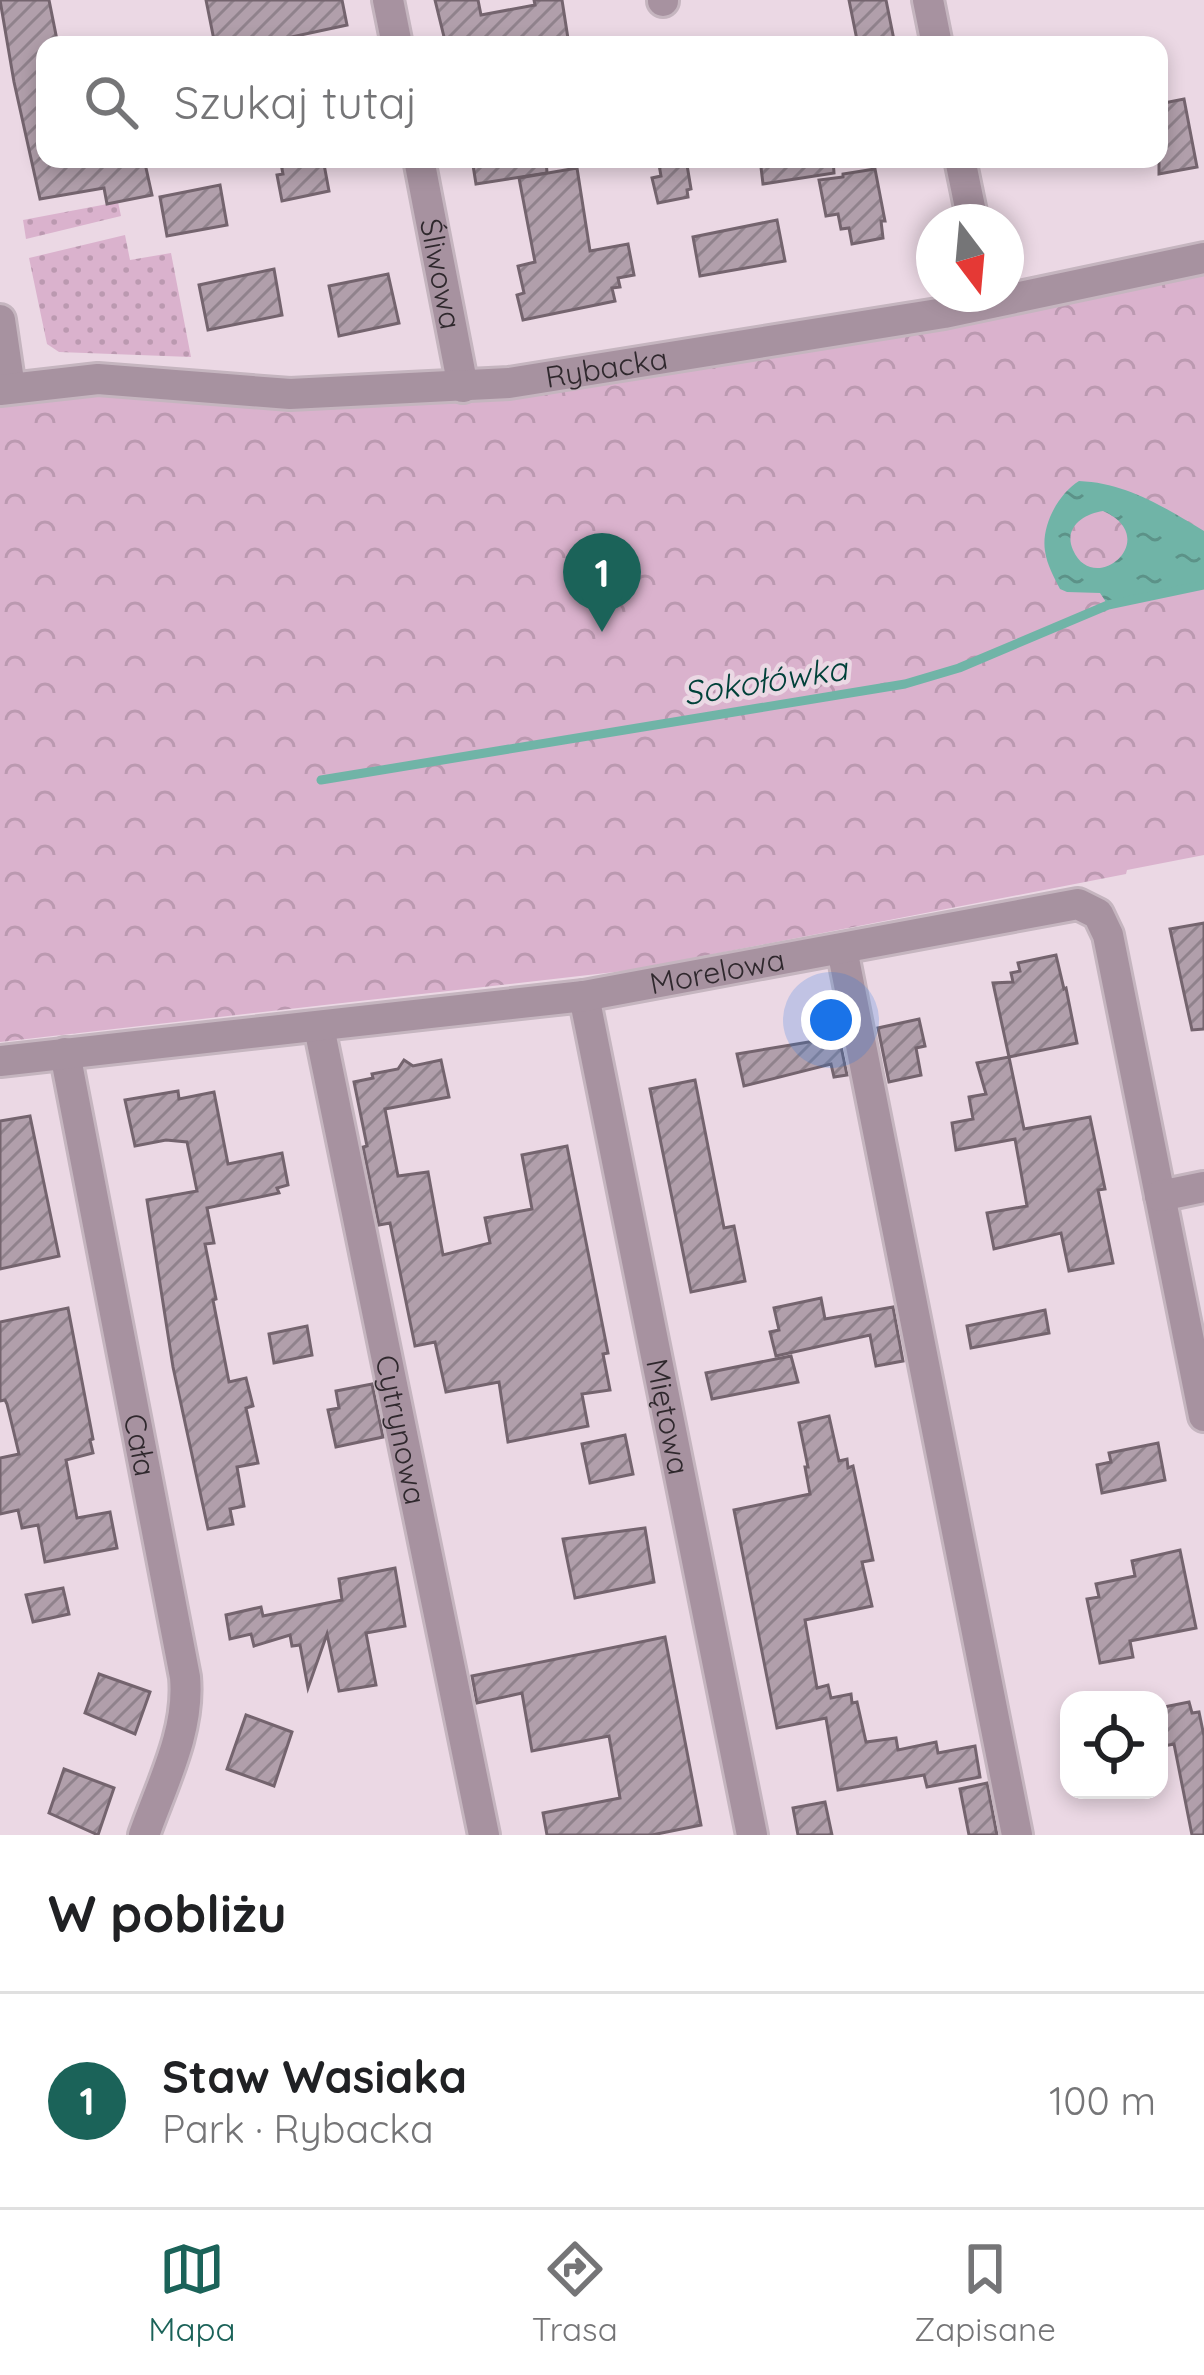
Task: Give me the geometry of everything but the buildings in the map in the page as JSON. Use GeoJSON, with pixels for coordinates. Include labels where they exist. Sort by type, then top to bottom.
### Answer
{"type":"FeatureCollection","features":[{"type":"Feature","properties":{"kind":"street"},"geometry":{"type":"LineString","coordinates":[[388,0],[396,36]]}},
{"type":"Feature","properties":{"kind":"street"},"geometry":{"type":"LineString","coordinates":[[928,0],[935,36]]}},
{"type":"Feature","properties":{"kind":"street","name":"Śliwowa"},"geometry":{"type":"LineString","coordinates":[[421,168],[463,387]]}},
{"type":"Feature","properties":{"kind":"street"},"geometry":{"type":"LineString","coordinates":[[962,168],[969,204]]}},
{"type":"Feature","properties":{"kind":"street","name":"Rybacka"},"geometry":{"type":"LineString","coordinates":[[1024,292],[1204,258]]}},
{"type":"Feature","properties":{"kind":"street","name":"Rybacka"},"geometry":{"type":"LineString","coordinates":[[5,389],[98,379],[290,394],[463,387],[567,375],[917,312]]}},
{"type":"Feature","properties":{"kind":"street"},"geometry":{"type":"LineString","coordinates":[[0,320],[5,389]]}},
{"type":"Feature","properties":{"kind":"street","name":"Morelowa"},"geometry":{"type":"LineString","coordinates":[[0,1061],[584,996],[1078,904],[1098,914],[1108,935],[1160,1196]]}},
{"type":"Feature","properties":{"kind":"street"},"geometry":{"type":"LineString","coordinates":[[842,949],[1017,1835]]}},
{"type":"Feature","properties":{"kind":"street","name":"Miętowa"},"geometry":{"type":"LineString","coordinates":[[584,996],[752,1835]]}},
{"type":"Feature","properties":{"kind":"street","name":"Cytrynowa"},"geometry":{"type":"LineString","coordinates":[[320,1027],[484,1835]]}},
{"type":"Feature","properties":{"kind":"street","name":"Cała"},"geometry":{"type":"LineString","coordinates":[[65,1053],[187,1695],[181,1732],[144,1835]]}},
{"type":"Feature","properties":{"kind":"street"},"geometry":{"type":"LineString","coordinates":[[1204,1187],[1160,1196],[1204,1416]]}},
{"type":"Feature","properties":{"kind":"green space"},"geometry":{"type":"Polygon","coordinates":[[[118,202],[121,216],[26,239],[23,220],[118,202]]]}},
{"type":"Feature","properties":{"kind":"green space"},"geometry":{"type":"Polygon","coordinates":[[[125,235],[130,260],[171,253],[191,357],[59,352],[47,344],[29,258],[125,235]]]}},
{"type":"Feature","properties":{"kind":"green space"},"geometry":{"type":"Polygon","coordinates":[[[1204,271],[1204,855],[632,970],[0,1042],[0,405],[95,394],[276,409],[450,402],[574,388],[928,331],[1204,271]]]}},
{"type":"Feature","properties":{"kind":"water"},"geometry":{"type":"Polygon","coordinates":[[[1079,481],[1129,491],[1204,531],[1204,585],[1108,605],[1100,593],[1060,589],[1044,541],[1053,511],[1079,481]],[[1103,511],[1077,523],[1071,542],[1083,563],[1095,568],[1119,559],[1127,535],[1120,522],[1103,511]]]}},
{"type":"Feature","properties":{"kind":"waterway","name":"Sokołówka"},"geometry":{"type":"LineString","coordinates":[[321,780],[905,684],[959,668],[1108,605],[1204,585]]}},
{"type":"Feature","properties":{"kind":"place","name":"Staw Wasiaka"},"geometry":{"type":"Point","coordinates":[602,632]}}]}
